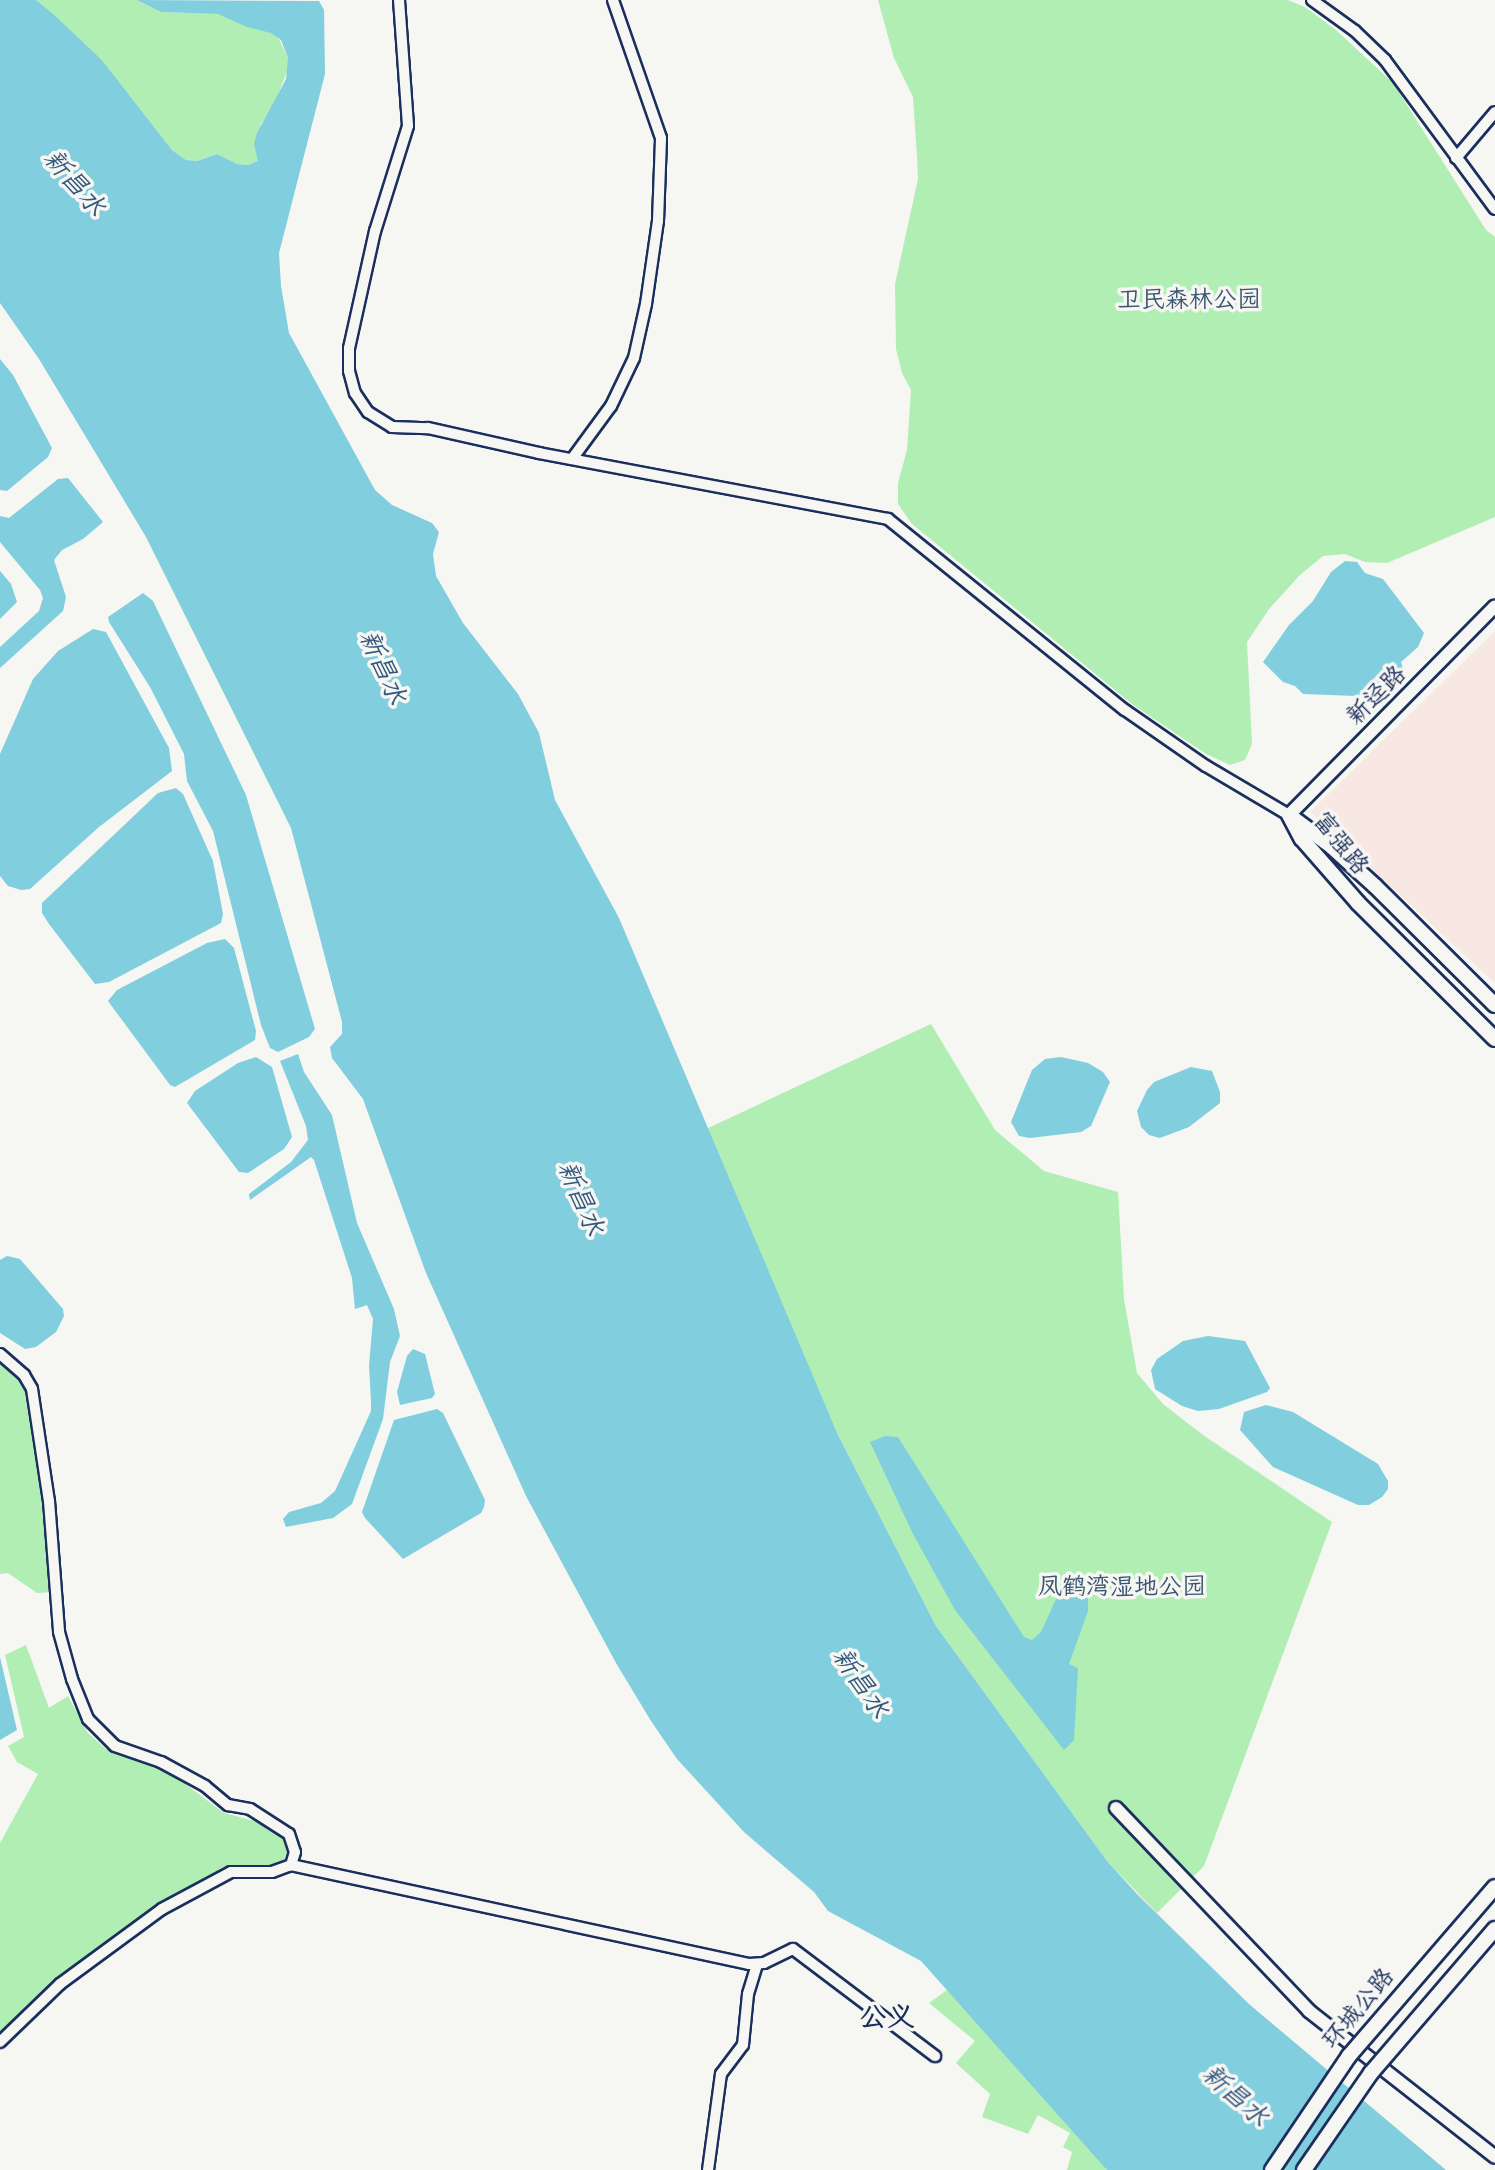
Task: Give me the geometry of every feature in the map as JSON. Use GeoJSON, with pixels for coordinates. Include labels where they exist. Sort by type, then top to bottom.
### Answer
{"type":"FeatureCollection","features":[{"type":"Feature","properties":{"kind":"main road","name":"富强路"},"geometry":{"type":"LineString","coordinates":[[1289,815],[1332,847],[1375,886],[1495,1005]]}},
{"type":"Feature","properties":{"kind":"main road","name":"富强路"},"geometry":{"type":"LineString","coordinates":[[1289,815],[1302,839],[1359,903],[1495,1039]]}},
{"type":"Feature","properties":{"kind":"main road","name":"环城公路"},"geometry":{"type":"LineString","coordinates":[[1272,2170],[1349,2056],[1495,1888]]}},
{"type":"Feature","properties":{"kind":"main road","name":"环城公路"},"geometry":{"type":"LineString","coordinates":[[1304,2170],[1371,2073],[1495,1929]]}},
{"type":"Feature","properties":{"kind":"street"},"geometry":{"type":"LineString","coordinates":[[398,0],[408,126],[375,231],[349,348],[349,371],[355,393],[368,412],[392,427],[428,428],[572,459],[888,519],[1125,710],[1206,766],[1289,815]]}},
{"type":"Feature","properties":{"kind":"street"},"geometry":{"type":"LineString","coordinates":[[572,459],[611,406],[634,358],[646,304],[657,221],[661,138],[613,0]]}},
{"type":"Feature","properties":{"kind":"street"},"geometry":{"type":"LineString","coordinates":[[1312,0],[1355,31],[1385,60],[1495,209]]}},
{"type":"Feature","properties":{"kind":"street"},"geometry":{"type":"LineString","coordinates":[[1456,158],[1495,112]]}},
{"type":"Feature","properties":{"kind":"street","name":"新迳路"},"geometry":{"type":"LineString","coordinates":[[1289,815],[1495,606]]}},
{"type":"Feature","properties":{"kind":"street"},"geometry":{"type":"LineString","coordinates":[[0,1354],[24,1375],[32,1390],[49,1501],[59,1632],[72,1679],[91,1724],[115,1746],[161,1762],[205,1786],[228,1805],[250,1809],[289,1834],[295,1852],[291,1865]]}},
{"type":"Feature","properties":{"kind":"street"},"geometry":{"type":"LineString","coordinates":[[1116,1808],[1309,2011],[1495,2157]]}},
{"type":"Feature","properties":{"kind":"street"},"geometry":{"type":"LineString","coordinates":[[0,2042],[60,1984],[162,1909],[231,1872],[272,1872],[291,1865],[757,1965],[786,1950],[796,1951],[935,2056]]}},
{"type":"Feature","properties":{"kind":"street"},"geometry":{"type":"LineString","coordinates":[[708,2170],[721,2074],[743,2045],[748,1994],[757,1965]]}},
{"type":"Feature","properties":{"kind":"shaded area"},"geometry":{"type":"Polygon","coordinates":[[[1495,631],[1495,983],[1310,812],[1495,631]]]}},
{"type":"Feature","properties":{"kind":"green space"},"geometry":{"type":"Polygon","coordinates":[[[36,0],[137,0],[161,12],[218,14],[277,35],[288,58],[288,69],[273,107],[261,124],[258,161],[248,165],[237,164],[217,154],[197,161],[186,160],[172,150],[102,60],[36,0]]]}},
{"type":"Feature","properties":{"kind":"green space","name":"卫民森林公园"},"geometry":{"type":"Polygon","coordinates":[[[878,0],[1288,0],[1305,7],[1336,30],[1393,83],[1486,230],[1495,237],[1495,517],[1387,563],[1365,562],[1345,554],[1323,556],[1299,576],[1269,609],[1247,642],[1252,744],[1245,760],[1230,765],[1206,754],[1132,704],[912,524],[898,504],[898,483],[907,450],[911,390],[902,373],[896,349],[895,284],[918,179],[913,97],[894,58],[878,0]]]}},
{"type":"Feature","properties":{"kind":"green space","name":"凤鹤湾湿地公园"},"geometry":{"type":"Polygon","coordinates":[[[931,1024],[995,1130],[1044,1171],[1118,1192],[1124,1299],[1137,1373],[1163,1404],[1203,1435],[1332,1522],[1204,1866],[1157,1913],[1107,1861],[936,1626],[838,1435],[706,1129],[931,1024]]]}},
{"type":"Feature","properties":{"kind":"green space"},"geometry":{"type":"Polygon","coordinates":[[[0,1360],[18,1375],[26,1389],[41,1471],[52,1592],[37,1593],[8,1573],[0,1574],[0,1360]]]}},
{"type":"Feature","properties":{"kind":"green space"},"geometry":{"type":"Polygon","coordinates":[[[26,1645],[49,1708],[68,1696],[88,1733],[106,1749],[164,1768],[224,1813],[263,1823],[284,1840],[288,1850],[284,1860],[271,1868],[238,1866],[217,1873],[113,1937],[37,2001],[0,2037],[0,1843],[38,1774],[17,1762],[8,1746],[24,1737],[5,1655],[26,1645]]]}},
{"type":"Feature","properties":{"kind":"green space"},"geometry":{"type":"Polygon","coordinates":[[[947,1990],[1107,2170],[1067,2170],[1072,2152],[1063,2147],[1070,2133],[1038,2115],[1028,2134],[982,2117],[990,2094],[956,2063],[975,2041],[929,2003],[947,1990]]]}},
{"type":"Feature","properties":{"kind":"water","name":"新昌水"},"geometry":{"type":"Polygon","coordinates":[[[0,0],[36,0],[53,14],[102,60],[172,150],[186,160],[197,161],[217,154],[237,164],[248,165],[258,161],[254,144],[257,133],[286,79],[288,58],[281,40],[271,33],[247,27],[218,14],[161,12],[137,0],[319,1],[324,10],[325,74],[279,253],[281,286],[289,333],[375,490],[392,505],[432,523],[439,532],[433,554],[436,576],[463,623],[518,694],[539,733],[555,800],[619,918],[838,1435],[936,1626],[1107,1861],[1137,1894],[1249,2004],[1446,2170],[1107,2170],[921,1961],[828,1911],[814,1892],[744,1832],[677,1759],[651,1721],[616,1663],[526,1496],[426,1273],[363,1099],[332,1058],[330,1047],[342,1034],[342,1022],[291,828],[146,537],[39,359],[0,303],[0,0]]]}},
{"type":"Feature","properties":{"kind":"water"},"geometry":{"type":"Polygon","coordinates":[[[0,359],[13,375],[52,448],[48,457],[7,491],[0,490],[0,359]]]}},
{"type":"Feature","properties":{"kind":"water"},"geometry":{"type":"Polygon","coordinates":[[[68,478],[103,522],[83,539],[62,550],[54,560],[66,597],[63,611],[0,668],[0,647],[39,611],[43,598],[40,590],[0,542],[0,516],[9,518],[58,479],[68,478]]]}},
{"type":"Feature","properties":{"kind":"water"},"geometry":{"type":"Polygon","coordinates":[[[1345,561],[1357,562],[1365,573],[1383,579],[1424,633],[1418,647],[1401,662],[1403,668],[1380,690],[1362,700],[1356,696],[1303,694],[1295,686],[1283,682],[1263,662],[1289,625],[1313,601],[1331,572],[1345,561]]]}},
{"type":"Feature","properties":{"kind":"water"},"geometry":{"type":"Polygon","coordinates":[[[0,571],[11,584],[17,602],[0,619],[0,571]]]}},
{"type":"Feature","properties":{"kind":"water"},"geometry":{"type":"Polygon","coordinates":[[[143,593],[153,601],[246,795],[315,1029],[309,1037],[278,1052],[270,1048],[261,1025],[213,831],[187,781],[184,754],[150,687],[109,622],[108,617],[143,593]]]}},
{"type":"Feature","properties":{"kind":"water"},"geometry":{"type":"Polygon","coordinates":[[[93,629],[106,632],[169,748],[172,771],[99,827],[30,889],[21,890],[8,886],[0,876],[0,754],[33,679],[58,651],[93,629]]]}},
{"type":"Feature","properties":{"kind":"water"},"geometry":{"type":"Polygon","coordinates":[[[176,788],[183,794],[213,861],[223,914],[221,923],[109,982],[95,984],[49,924],[42,913],[42,903],[158,793],[176,788]]]}},
{"type":"Feature","properties":{"kind":"water"},"geometry":{"type":"Polygon","coordinates":[[[225,939],[234,948],[256,1031],[255,1040],[175,1087],[170,1085],[108,1001],[117,990],[207,943],[225,939]]]}},
{"type":"Feature","properties":{"kind":"water"},"geometry":{"type":"Polygon","coordinates":[[[298,1054],[304,1072],[332,1115],[357,1223],[394,1309],[400,1336],[390,1362],[383,1419],[352,1504],[333,1518],[286,1527],[283,1519],[289,1512],[321,1503],[335,1491],[371,1411],[369,1365],[373,1319],[367,1305],[355,1309],[352,1278],[314,1160],[311,1157],[250,1200],[249,1194],[291,1162],[308,1140],[306,1126],[280,1061],[298,1054]]]}},
{"type":"Feature","properties":{"kind":"water"},"geometry":{"type":"Polygon","coordinates":[[[256,1057],[272,1067],[292,1137],[284,1149],[248,1173],[239,1172],[187,1103],[195,1091],[238,1063],[256,1057]]]}},
{"type":"Feature","properties":{"kind":"water"},"geometry":{"type":"Polygon","coordinates":[[[1061,1057],[1088,1063],[1103,1072],[1110,1082],[1091,1126],[1081,1132],[1030,1138],[1019,1136],[1011,1122],[1032,1070],[1045,1059],[1061,1057]]]}},
{"type":"Feature","properties":{"kind":"water"},"geometry":{"type":"Polygon","coordinates":[[[1191,1067],[1212,1071],[1220,1092],[1220,1103],[1189,1127],[1160,1138],[1149,1135],[1141,1127],[1137,1111],[1147,1090],[1154,1082],[1191,1067]]]}},
{"type":"Feature","properties":{"kind":"water"},"geometry":{"type":"Polygon","coordinates":[[[7,1256],[20,1259],[63,1309],[64,1316],[56,1332],[36,1347],[25,1349],[0,1333],[0,1260],[7,1256]]]}},
{"type":"Feature","properties":{"kind":"water"},"geometry":{"type":"Polygon","coordinates":[[[1208,1336],[1245,1341],[1270,1388],[1267,1392],[1219,1409],[1198,1411],[1182,1406],[1155,1389],[1151,1370],[1157,1359],[1183,1341],[1208,1336]]]}},
{"type":"Feature","properties":{"kind":"water"},"geometry":{"type":"Polygon","coordinates":[[[413,1349],[425,1354],[435,1394],[432,1398],[400,1405],[397,1392],[407,1356],[413,1349]]]}},
{"type":"Feature","properties":{"kind":"water"},"geometry":{"type":"Polygon","coordinates":[[[1266,1405],[1293,1412],[1378,1464],[1388,1481],[1388,1489],[1382,1497],[1369,1505],[1358,1505],[1273,1467],[1240,1430],[1244,1412],[1266,1405]]]}},
{"type":"Feature","properties":{"kind":"water"},"geometry":{"type":"Polygon","coordinates":[[[437,1409],[443,1413],[485,1500],[484,1507],[481,1513],[403,1559],[362,1512],[394,1420],[437,1409]]]}},
{"type":"Feature","properties":{"kind":"water"},"geometry":{"type":"Polygon","coordinates":[[[885,1436],[898,1437],[1024,1637],[1032,1640],[1041,1632],[1067,1575],[1075,1577],[1082,1587],[1088,1599],[1088,1611],[1069,1664],[1078,1668],[1074,1740],[1064,1750],[955,1610],[913,1534],[870,1442],[885,1436]]]}},
{"type":"Feature","properties":{"kind":"water"},"geometry":{"type":"Polygon","coordinates":[[[0,1657],[17,1730],[0,1740],[0,1657]]]}},
{"type":"Feature","properties":{"kind":"district","name":"公义"},"geometry":{"type":"Point","coordinates":[887,2019]}}]}
